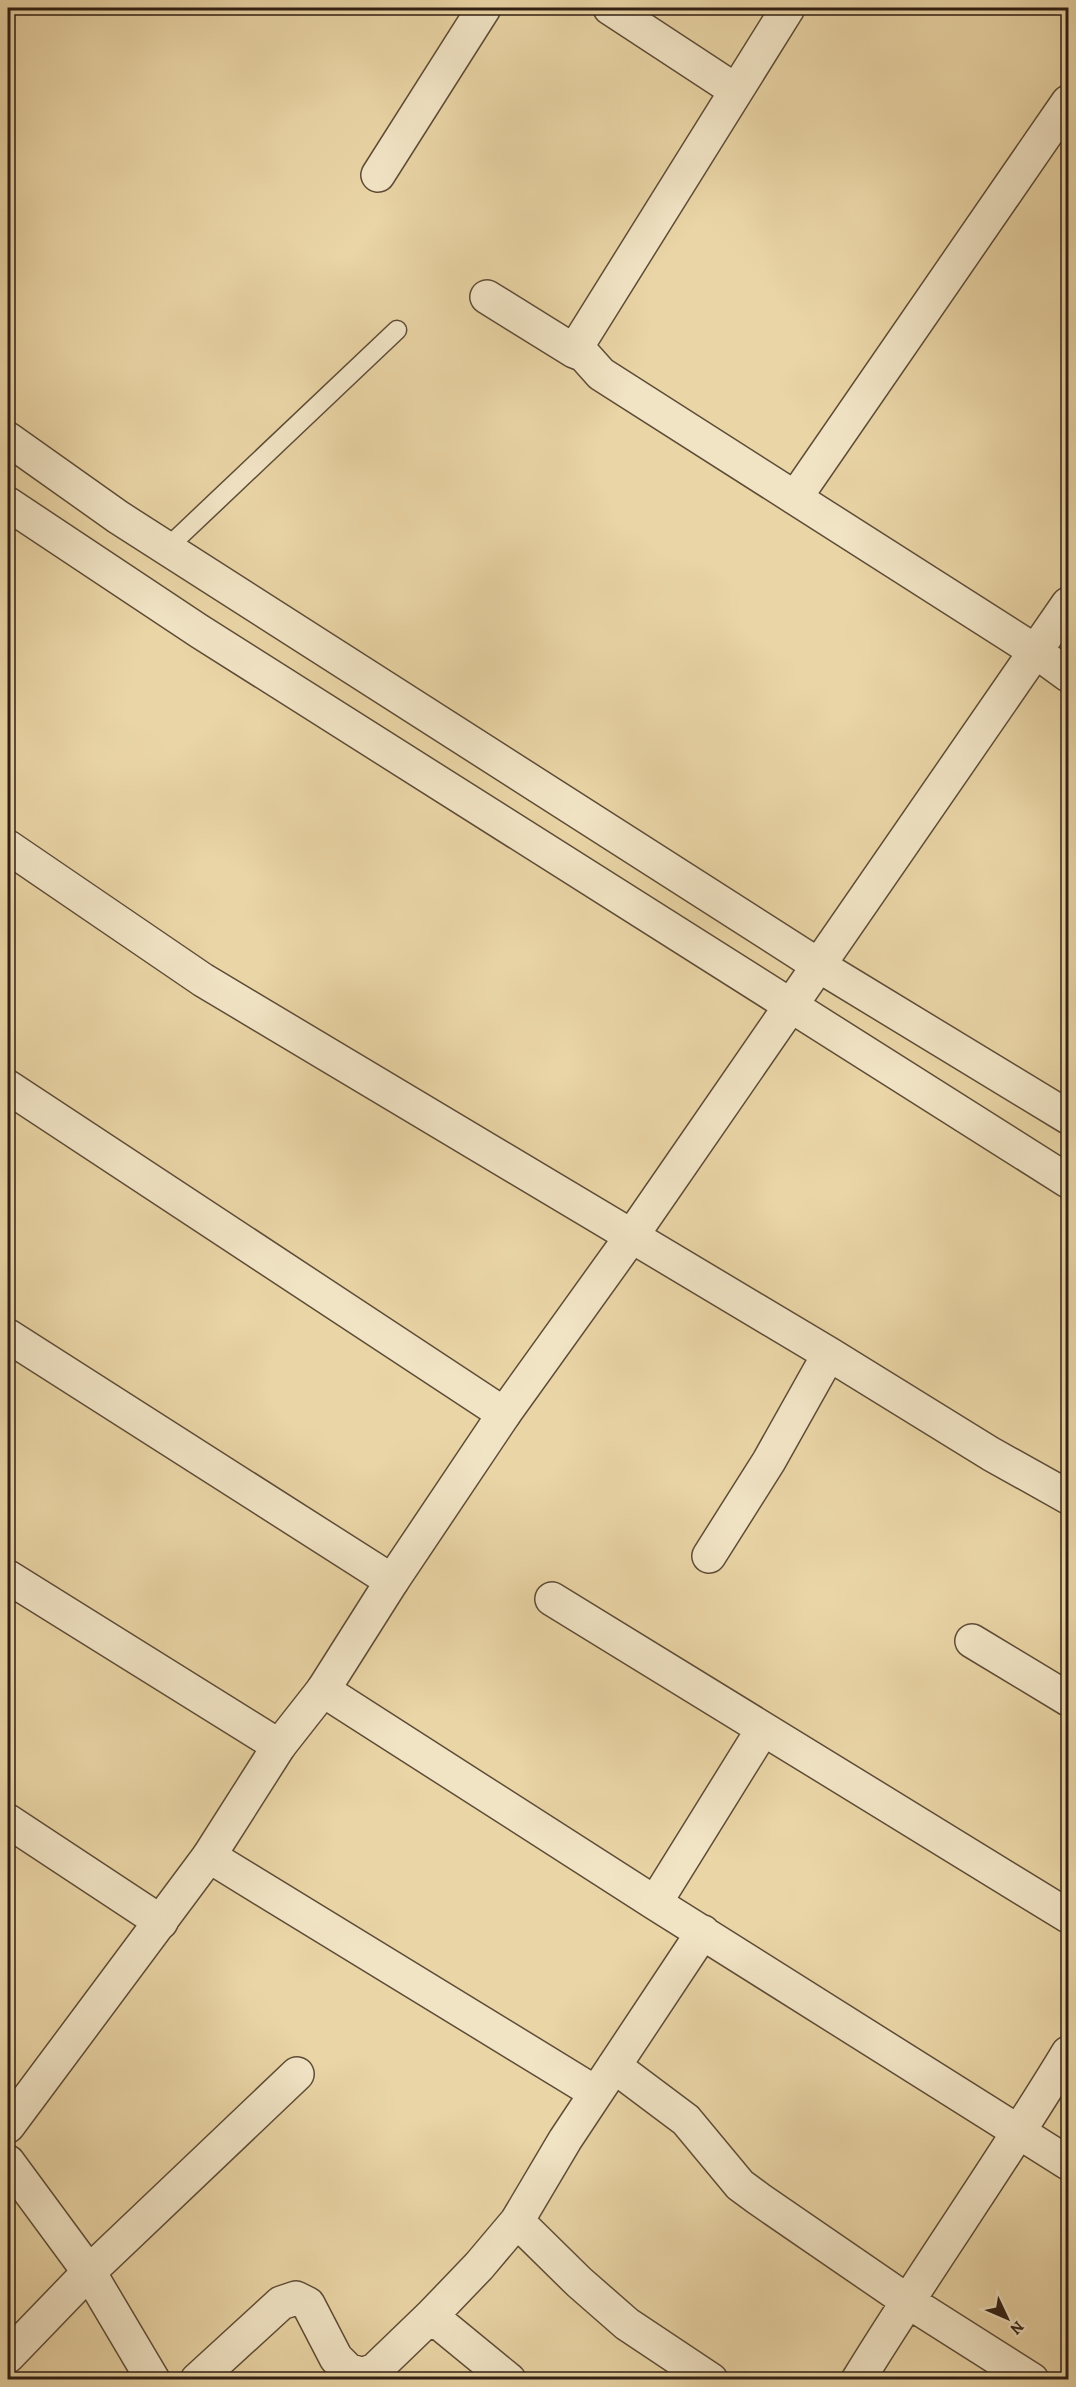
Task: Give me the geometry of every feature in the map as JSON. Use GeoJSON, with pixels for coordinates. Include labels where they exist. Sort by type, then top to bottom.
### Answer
{"type":"FeatureCollection","features":[{"type":"Feature","properties":{"kind":"street"},"geometry":{"type":"LineString","coordinates":[[378,175],[484,8]]}},
{"type":"Feature","properties":{"kind":"street"},"geometry":{"type":"LineString","coordinates":[[610,8],[735,90]]}},
{"type":"Feature","properties":{"kind":"street"},"geometry":{"type":"LineString","coordinates":[[574,351],[788,8]]}},
{"type":"Feature","properties":{"kind":"street"},"geometry":{"type":"LineString","coordinates":[[795,498],[1068,102]]}},
{"type":"Feature","properties":{"kind":"street"},"geometry":{"type":"LineString","coordinates":[[487,297],[584,356],[601,374],[1035,651],[1068,675]]}},
{"type":"Feature","properties":{"kind":"street"},"geometry":{"type":"LineString","coordinates":[[8,439],[118,517],[818,965],[1068,1117]]}},
{"type":"Feature","properties":{"kind":"street"},"geometry":{"type":"LineString","coordinates":[[8,504],[199,631],[1068,1181]]}},
{"type":"Feature","properties":{"kind":"street"},"geometry":{"type":"LineString","coordinates":[[8,2126],[209,1856],[279,1746],[323,1690],[392,1581],[504,1414],[631,1237],[1068,604]]}},
{"type":"Feature","properties":{"kind":"street"},"geometry":{"type":"LineString","coordinates":[[8,847],[203,980],[829,1354],[991,1454],[1068,1497]]}},
{"type":"Feature","properties":{"kind":"street"},"geometry":{"type":"LineString","coordinates":[[8,1087],[504,1414]]}},
{"type":"Feature","properties":{"kind":"street"},"geometry":{"type":"LineString","coordinates":[[8,1336],[392,1581]]}},
{"type":"Feature","properties":{"kind":"street"},"geometry":{"type":"LineString","coordinates":[[709,1556],[769,1461],[829,1354]]}},
{"type":"Feature","properties":{"kind":"street"},"geometry":{"type":"LineString","coordinates":[[8,1577],[279,1746]]}},
{"type":"Feature","properties":{"kind":"street"},"geometry":{"type":"LineString","coordinates":[[552,1599],[1068,1916]]}},
{"type":"Feature","properties":{"kind":"street"},"geometry":{"type":"LineString","coordinates":[[972,1641],[1068,1699]]}},
{"type":"Feature","properties":{"kind":"street"},"geometry":{"type":"LineString","coordinates":[[323,1690],[655,1903],[1068,2163]]}},
{"type":"Feature","properties":{"kind":"street"},"geometry":{"type":"LineString","coordinates":[[655,1903],[764,1729]]}},
{"type":"Feature","properties":{"kind":"street"},"geometry":{"type":"LineString","coordinates":[[8,1821],[161,1922]]}},
{"type":"Feature","properties":{"kind":"street"},"geometry":{"type":"LineString","coordinates":[[209,1856],[596,2093]]}},
{"type":"Feature","properties":{"kind":"street"},"geometry":{"type":"LineString","coordinates":[[197,2379],[281,2303],[296,2298],[308,2304],[336,2358],[348,2370],[363,2375],[376,2369],[479,2266],[517,2221],[596,2093],[703,1932]]}},
{"type":"Feature","properties":{"kind":"street"},"geometry":{"type":"LineString","coordinates":[[858,2379],[906,2300],[1019,2133],[1068,2053]]}},
{"type":"Feature","properties":{"kind":"street"},"geometry":{"type":"LineString","coordinates":[[614,2066],[686,2120],[740,2185],[906,2300],[1032,2379]]}},
{"type":"Feature","properties":{"kind":"street"},"geometry":{"type":"LineString","coordinates":[[8,2356],[89,2272],[297,2074]]}},
{"type":"Feature","properties":{"kind":"street"},"geometry":{"type":"LineString","coordinates":[[8,2162],[89,2272],[153,2379]]}},
{"type":"Feature","properties":{"kind":"street"},"geometry":{"type":"LineString","coordinates":[[517,2221],[579,2282],[627,2324],[711,2379]]}},
{"type":"Feature","properties":{"kind":"street"},"geometry":{"type":"LineString","coordinates":[[431,2316],[509,2379]]}},
{"type":"Feature","properties":{"kind":"lane"},"geometry":{"type":"LineString","coordinates":[[167,548],[397,330]]}}]}
